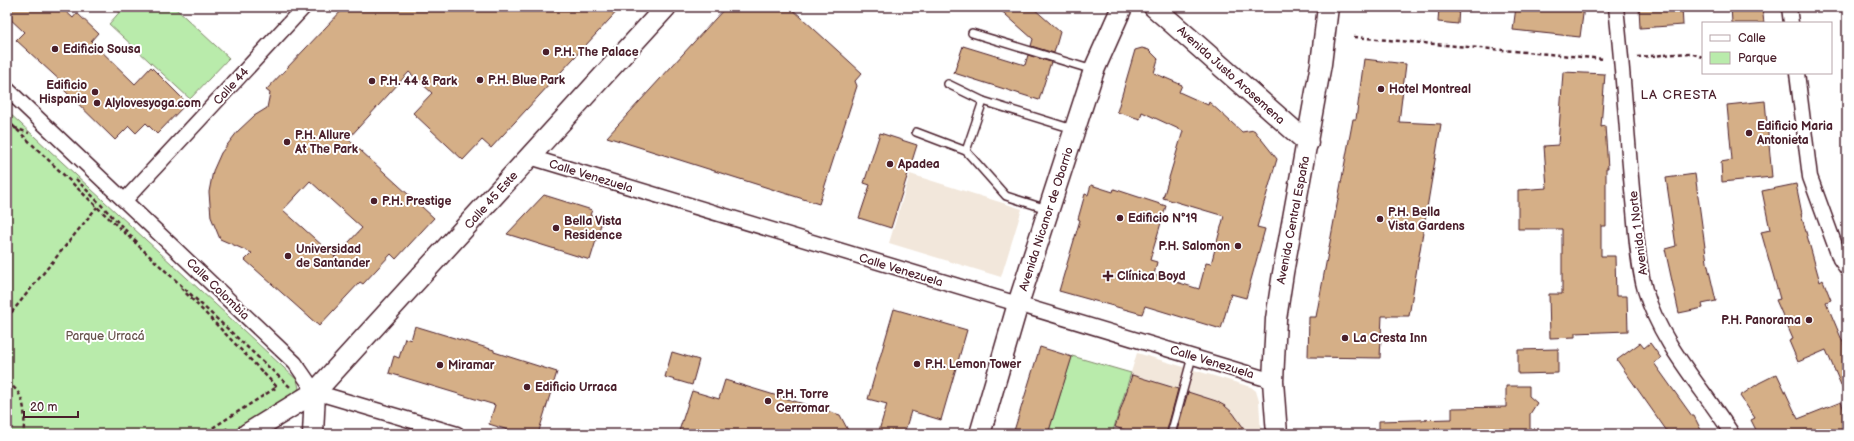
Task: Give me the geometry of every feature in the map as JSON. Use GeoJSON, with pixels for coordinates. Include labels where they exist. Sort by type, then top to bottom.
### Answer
{"type":"FeatureCollection","features":[{"type":"Feature","properties":{"kind":"main road","name":"Calle 45 Este"},"geometry":{"type":"LineString","coordinates":[[239,430],[315,392],[530,158],[666,7]]}},
{"type":"Feature","properties":{"kind":"main road","name":"Avenida Nicanor de Obarrio"},"geometry":{"type":"LineString","coordinates":[[980,434],[1018,304],[1094,70],[1122,7]]}},
{"type":"Feature","properties":{"kind":"main road","name":"Avenida Justo Arosemena"},"geometry":{"type":"LineString","coordinates":[[1154,7],[1308,143]]}},
{"type":"Feature","properties":{"kind":"main road","name":"Avenida Central España"},"geometry":{"type":"LineString","coordinates":[[1277,434],[1273,380],[1276,319],[1283,273],[1308,143],[1321,64],[1328,7]]}},
{"type":"Feature","properties":{"kind":"main road"},"geometry":{"type":"LineString","coordinates":[[314,434],[315,392]]}},
{"type":"Feature","properties":{"kind":"street","name":"Calle 44"},"geometry":{"type":"LineString","coordinates":[[126,200],[304,7]]}},
{"type":"Feature","properties":{"kind":"street","name":"Avenida 1 Norte"},"geometry":{"type":"LineString","coordinates":[[1616,7],[1637,234],[1645,289],[1664,334],[1713,403],[1732,434]]}},
{"type":"Feature","properties":{"kind":"street"},"geometry":{"type":"LineString","coordinates":[[1791,22],[1795,9]]}},
{"type":"Feature","properties":{"kind":"street"},"geometry":{"type":"LineString","coordinates":[[1797,74],[1810,177],[1840,259],[1847,269]]}},
{"type":"Feature","properties":{"kind":"street","name":"Calle Colombia"},"geometry":{"type":"LineString","coordinates":[[7,89],[126,200],[295,363],[315,392]]}},
{"type":"Feature","properties":{"kind":"street","name":"Calle Venezuela"},"geometry":{"type":"LineString","coordinates":[[530,158],[1273,380]]}},
{"type":"Feature","properties":{"kind":"street"},"geometry":{"type":"LineString","coordinates":[[315,392],[457,434]]}},
{"type":"Feature","properties":{"kind":"lane"},"geometry":{"type":"LineString","coordinates":[[972,34],[1094,70]]}},
{"type":"Feature","properties":{"kind":"lane"},"geometry":{"type":"LineString","coordinates":[[948,84],[983,101],[1075,130]]}},
{"type":"Feature","properties":{"kind":"lane"},"geometry":{"type":"LineString","coordinates":[[966,151],[983,101]]}},
{"type":"Feature","properties":{"kind":"lane"},"geometry":{"type":"LineString","coordinates":[[916,132],[966,151],[1006,196],[1049,210]]}},
{"type":"Feature","properties":{"kind":"lane"},"geometry":{"type":"LineString","coordinates":[[1171,434],[1192,357]]}},
{"type":"Feature","properties":{"kind":"path"},"geometry":{"type":"LineString","coordinates":[[1795,9],[1837,7]]}},
{"type":"Feature","properties":{"kind":"path"},"geometry":{"type":"LineString","coordinates":[[1354,37],[1608,60]]}},
{"type":"Feature","properties":{"kind":"path"},"geometry":{"type":"LineString","coordinates":[[1632,57],[1690,53],[1702,57]]}},
{"type":"Feature","properties":{"kind":"path"},"geometry":{"type":"LineString","coordinates":[[7,120],[97,207],[290,388],[284,392]]}},
{"type":"Feature","properties":{"kind":"path"},"geometry":{"type":"LineString","coordinates":[[7,128],[15,128],[30,134]]}},
{"type":"Feature","properties":{"kind":"path"},"geometry":{"type":"LineString","coordinates":[[71,174],[277,387],[203,434]]}},
{"type":"Feature","properties":{"kind":"path"},"geometry":{"type":"LineString","coordinates":[[7,318],[97,207]]}},
{"type":"Feature","properties":{"kind":"path"},"geometry":{"type":"LineString","coordinates":[[7,383],[11,385],[22,399],[26,416],[24,434]]}},
{"type":"Feature","properties":{"kind":"path"},"geometry":{"type":"LineString","coordinates":[[218,434],[239,430]]}},
{"type":"Feature","properties":{"kind":"shaded area"},"geometry":{"type":"Polygon","coordinates":[[[910,174],[1022,209],[1001,277],[889,243],[910,174]]]}},
{"type":"Feature","properties":{"kind":"shaded area"},"geometry":{"type":"Polygon","coordinates":[[[1137,353],[1251,387],[1256,391],[1259,401],[1261,434],[1112,434],[1137,353]]]}},
{"type":"Feature","properties":{"kind":"green space"},"geometry":{"type":"Polygon","coordinates":[[[124,7],[174,7],[229,58],[190,99],[109,24],[124,7]]]}},
{"type":"Feature","properties":{"kind":"green space","name":"Parque Urracá"},"geometry":{"type":"Polygon","coordinates":[[[7,111],[297,380],[299,388],[293,394],[237,434],[7,434],[7,111]]]}},
{"type":"Feature","properties":{"kind":"green space"},"geometry":{"type":"Polygon","coordinates":[[[1072,356],[1131,373],[1112,434],[1048,434],[1072,356]]]}},
{"type":"Feature","properties":{"kind":"building"},"geometry":{"type":"Polygon","coordinates":[[[7,7],[61,7],[73,18],[77,13],[98,33],[91,41],[135,84],[151,67],[187,103],[157,134],[146,123],[136,133],[129,126],[115,140],[62,88],[65,85],[16,40],[24,32],[7,16],[7,7]]]}},
{"type":"Feature","properties":{"kind":"building"},"geometry":{"type":"Polygon","coordinates":[[[345,7],[621,7],[491,148],[482,140],[463,160],[413,113],[432,93],[409,72],[348,139],[434,218],[396,259],[391,254],[363,284],[360,282],[319,326],[245,260],[252,253],[220,239],[211,217],[209,192],[213,171],[221,153],[238,131],[254,116],[267,108],[270,93],[266,90],[345,7]],[[310,181],[283,210],[335,257],[362,228],[310,181]]]}},
{"type":"Feature","properties":{"kind":"building"},"geometry":{"type":"Polygon","coordinates":[[[726,7],[790,7],[862,73],[855,81],[857,86],[819,204],[607,137],[726,7]]]}},
{"type":"Feature","properties":{"kind":"building"},"geometry":{"type":"Polygon","coordinates":[[[997,7],[1032,7],[1060,32],[1054,53],[1031,46],[1033,39],[997,7]]]}},
{"type":"Feature","properties":{"kind":"building"},"geometry":{"type":"Polygon","coordinates":[[[1439,7],[1459,7],[1458,24],[1438,22],[1439,7]]]}},
{"type":"Feature","properties":{"kind":"building"},"geometry":{"type":"Polygon","coordinates":[[[1516,7],[1584,7],[1580,37],[1513,30],[1516,7]]]}},
{"type":"Feature","properties":{"kind":"building"},"geometry":{"type":"Polygon","coordinates":[[[1639,7],[1682,7],[1683,25],[1640,28],[1639,7]]]}},
{"type":"Feature","properties":{"kind":"building"},"geometry":{"type":"Polygon","coordinates":[[[1731,7],[1762,7],[1764,22],[1732,22],[1731,7]]]}},
{"type":"Feature","properties":{"kind":"building"},"geometry":{"type":"Polygon","coordinates":[[[963,46],[1025,65],[1028,55],[1051,62],[1039,100],[954,73],[963,46]]]}},
{"type":"Feature","properties":{"kind":"building"},"geometry":{"type":"Polygon","coordinates":[[[1142,48],[1149,50],[1158,59],[1154,73],[1182,85],[1179,92],[1208,105],[1209,102],[1242,132],[1254,130],[1277,159],[1257,227],[1265,229],[1246,298],[1231,294],[1221,329],[1145,306],[1142,314],[1059,291],[1080,220],[1078,219],[1085,194],[1088,195],[1091,185],[1113,192],[1114,189],[1166,206],[1150,260],[1157,262],[1154,275],[1199,289],[1206,263],[1211,264],[1224,216],[1163,198],[1183,131],[1142,112],[1140,119],[1117,112],[1135,50],[1142,48]]]}},
{"type":"Feature","properties":{"kind":"building","name":"P.H. Bella Vista Gardens"},"geometry":{"type":"Polygon","coordinates":[[[1364,59],[1406,64],[1399,122],[1441,124],[1409,316],[1382,316],[1380,358],[1308,357],[1309,317],[1316,317],[1353,119],[1356,119],[1364,59]]]}},
{"type":"Feature","properties":{"kind":"building"},"geometry":{"type":"Polygon","coordinates":[[[1563,72],[1605,74],[1601,127],[1605,126],[1608,168],[1606,168],[1606,226],[1601,226],[1601,256],[1615,256],[1616,296],[1627,296],[1628,331],[1575,333],[1575,337],[1550,338],[1549,294],[1562,294],[1562,229],[1518,229],[1518,190],[1547,188],[1544,146],[1558,145],[1563,72]]]}},
{"type":"Feature","properties":{"kind":"building","name":"Edificio Maria Antonieta"},"geometry":{"type":"Polygon","coordinates":[[[1765,101],[1772,177],[1722,182],[1721,162],[1732,160],[1727,105],[1765,101]]]}},
{"type":"Feature","properties":{"kind":"building","name":"Apadea"},"geometry":{"type":"Polygon","coordinates":[[[880,133],[917,145],[891,228],[859,218],[870,185],[864,183],[880,133]]]}},
{"type":"Feature","properties":{"kind":"building"},"geometry":{"type":"Polygon","coordinates":[[[1695,174],[1707,262],[1716,301],[1702,304],[1703,308],[1679,313],[1665,249],[1676,246],[1666,178],[1695,174]]]}},
{"type":"Feature","properties":{"kind":"building"},"geometry":{"type":"Polygon","coordinates":[[[1796,184],[1801,214],[1820,282],[1823,280],[1831,300],[1826,302],[1847,352],[1847,399],[1826,350],[1798,362],[1789,341],[1793,339],[1776,300],[1780,299],[1761,232],[1770,230],[1762,191],[1796,184]]]}},
{"type":"Feature","properties":{"kind":"building","name":"Bella Vista Residence"},"geometry":{"type":"Polygon","coordinates":[[[544,195],[592,210],[590,215],[602,221],[590,260],[507,234],[544,195]]]}},
{"type":"Feature","properties":{"kind":"building","name":"P.H. Lemon Tower"},"geometry":{"type":"Polygon","coordinates":[[[894,309],[967,330],[941,420],[911,411],[904,434],[878,434],[887,404],[868,399],[894,309]]]}},
{"type":"Feature","properties":{"kind":"building"},"geometry":{"type":"Polygon","coordinates":[[[415,326],[494,350],[494,352],[557,372],[538,434],[521,434],[489,424],[495,405],[389,373],[394,356],[399,358],[405,338],[411,340],[415,326]]]}},
{"type":"Feature","properties":{"kind":"building"},"geometry":{"type":"Polygon","coordinates":[[[1640,343],[1644,348],[1650,343],[1661,358],[1654,363],[1692,416],[1694,416],[1703,434],[1669,434],[1617,360],[1640,343]]]}},
{"type":"Feature","properties":{"kind":"building"},"geometry":{"type":"Polygon","coordinates":[[[1040,347],[1072,357],[1048,434],[1013,434],[1040,347]]]}},
{"type":"Feature","properties":{"kind":"building"},"geometry":{"type":"Polygon","coordinates":[[[1558,349],[1558,373],[1518,374],[1518,350],[1558,349]]]}},
{"type":"Feature","properties":{"kind":"building"},"geometry":{"type":"Polygon","coordinates":[[[672,352],[699,360],[692,385],[665,377],[672,352]]]}},
{"type":"Feature","properties":{"kind":"building"},"geometry":{"type":"Polygon","coordinates":[[[1777,374],[1798,419],[1841,402],[1847,417],[1847,434],[1758,434],[1751,420],[1755,418],[1740,396],[1759,383],[1777,374]]]}},
{"type":"Feature","properties":{"kind":"building"},"geometry":{"type":"Polygon","coordinates":[[[1132,375],[1178,389],[1166,434],[1136,434],[1115,427],[1132,375]]]}},
{"type":"Feature","properties":{"kind":"building"},"geometry":{"type":"Polygon","coordinates":[[[725,380],[840,415],[850,434],[678,434],[692,391],[719,399],[725,380]]]}},
{"type":"Feature","properties":{"kind":"building"},"geometry":{"type":"Polygon","coordinates":[[[1506,386],[1529,386],[1529,396],[1537,403],[1530,414],[1530,434],[1379,434],[1379,421],[1452,419],[1452,408],[1506,407],[1506,386]]]}},
{"type":"Feature","properties":{"kind":"building"},"geometry":{"type":"Polygon","coordinates":[[[1188,392],[1216,401],[1225,406],[1233,413],[1248,434],[1176,434],[1188,392]]]}},
{"type":"Feature","properties":{"kind":"place","name":"Edificio Sousa"},"geometry":{"type":"Point","coordinates":[55,49]}},
{"type":"Feature","properties":{"kind":"place","name":"P.H. The Palace"},"geometry":{"type":"Point","coordinates":[546,52]}},
{"type":"Feature","properties":{"kind":"place","name":"P.H. Blue Park"},"geometry":{"type":"Point","coordinates":[480,80]}},
{"type":"Feature","properties":{"kind":"place","name":"P.H. 44 & Park"},"geometry":{"type":"Point","coordinates":[372,81]}},
{"type":"Feature","properties":{"kind":"place","name":"Hotel Montreal"},"geometry":{"type":"Point","coordinates":[1381,89]}},
{"type":"Feature","properties":{"kind":"place","name":"Edificio Hispania"},"geometry":{"type":"Point","coordinates":[95,92]}},
{"type":"Feature","properties":{"kind":"place","name":"Alylovesyoga.com"},"geometry":{"type":"Point","coordinates":[97,103]}},
{"type":"Feature","properties":{"kind":"place","name":"Edificio Maria Antonieta"},"geometry":{"type":"Point","coordinates":[1749,133]}},
{"type":"Feature","properties":{"kind":"place","name":"P.H. Allure At The Park"},"geometry":{"type":"Point","coordinates":[287,142]}},
{"type":"Feature","properties":{"kind":"place","name":"Apadea"},"geometry":{"type":"Point","coordinates":[890,164]}},
{"type":"Feature","properties":{"kind":"place","name":"P.H. Prestige"},"geometry":{"type":"Point","coordinates":[374,201]}},
{"type":"Feature","properties":{"kind":"place","name":"Edificio N°19"},"geometry":{"type":"Point","coordinates":[1120,218]}},
{"type":"Feature","properties":{"kind":"place","name":"P.H. Bella Vista Gardens"},"geometry":{"type":"Point","coordinates":[1380,219]}},
{"type":"Feature","properties":{"kind":"place","name":"Bella Vista Residence"},"geometry":{"type":"Point","coordinates":[556,228]}},
{"type":"Feature","properties":{"kind":"place","name":"P.H. Salomon"},"geometry":{"type":"Point","coordinates":[1238,246]}},
{"type":"Feature","properties":{"kind":"place","name":"Universidad de Santander"},"geometry":{"type":"Point","coordinates":[288,256]}},
{"type":"Feature","properties":{"kind":"place","name":"Clínica Boyd"},"geometry":{"type":"Point","coordinates":[1108,276]}},
{"type":"Feature","properties":{"kind":"place","name":"P.H. Panorama"},"geometry":{"type":"Point","coordinates":[1809,320]}},
{"type":"Feature","properties":{"kind":"place","name":"La Cresta Inn"},"geometry":{"type":"Point","coordinates":[1345,338]}},
{"type":"Feature","properties":{"kind":"place","name":"P.H. Lemon Tower"},"geometry":{"type":"Point","coordinates":[917,364]}},
{"type":"Feature","properties":{"kind":"place","name":"Miramar"},"geometry":{"type":"Point","coordinates":[440,365]}},
{"type":"Feature","properties":{"kind":"place","name":"Edificio Urraca"},"geometry":{"type":"Point","coordinates":[527,387]}},
{"type":"Feature","properties":{"kind":"place","name":"P.H. Torre Cerromar"},"geometry":{"type":"Point","coordinates":[768,401]}},
{"type":"Feature","properties":{"kind":"district","name":"LA CRESTA"},"geometry":{"type":"Point","coordinates":[1679,94]}}]}
